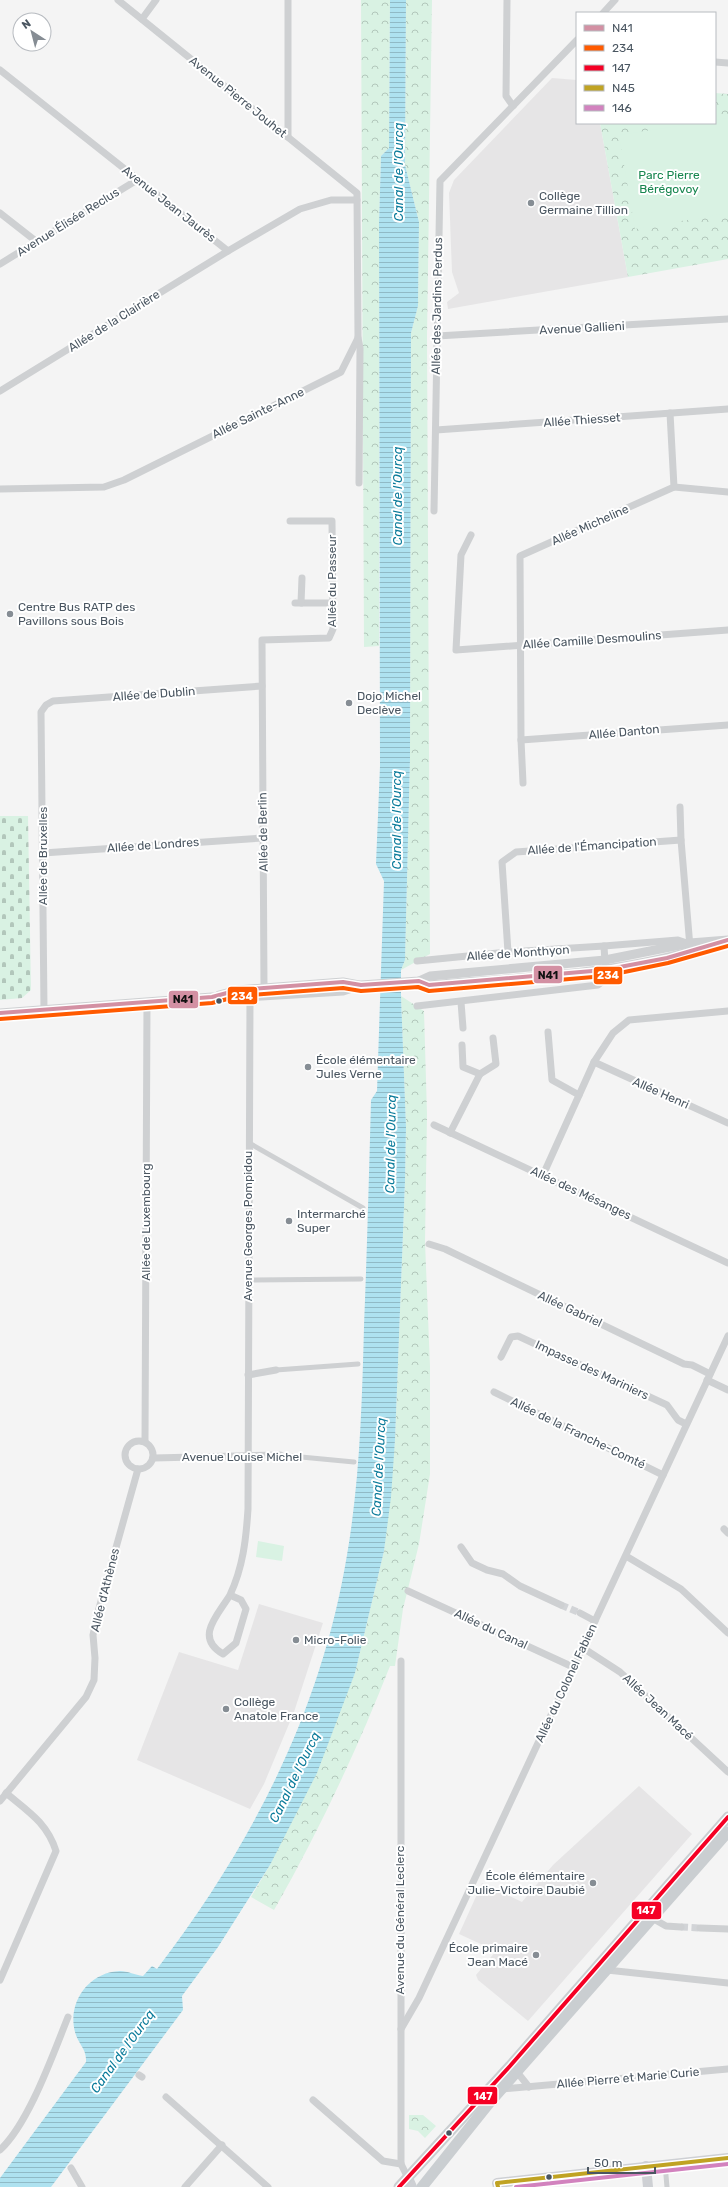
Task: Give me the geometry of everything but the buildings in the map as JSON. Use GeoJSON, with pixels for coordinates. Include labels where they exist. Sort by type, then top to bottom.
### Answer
{"type":"FeatureCollection","features":[{"type":"Feature","properties":{"kind":"main road"},"geometry":{"type":"LineString","coordinates":[[399,2187],[410,2182],[728,1817]]}},
{"type":"Feature","properties":{"kind":"main road"},"geometry":{"type":"LineString","coordinates":[[422,2187],[502,2089],[728,1832]]}},
{"type":"Feature","properties":{"kind":"main road"},"geometry":{"type":"LineString","coordinates":[[498,2185],[646,2166],[728,2158]]}},
{"type":"Feature","properties":{"kind":"main road"},"geometry":{"type":"LineString","coordinates":[[646,2166],[648,2187]]}},
{"type":"Feature","properties":{"kind":"street","name":"Avenue Pierre Jouhet"},"geometry":{"type":"LineString","coordinates":[[118,0],[288,137],[357,197]]}},
{"type":"Feature","properties":{"kind":"street"},"geometry":{"type":"LineString","coordinates":[[142,19],[156,0]]}},
{"type":"Feature","properties":{"kind":"street"},"geometry":{"type":"LineString","coordinates":[[288,0],[288,137]]}},
{"type":"Feature","properties":{"kind":"street"},"geometry":{"type":"LineString","coordinates":[[507,0],[506,96],[513,106],[575,45]]}},
{"type":"Feature","properties":{"kind":"street"},"geometry":{"type":"LineString","coordinates":[[604,12],[615,0]]}},
{"type":"Feature","properties":{"kind":"street"},"geometry":{"type":"LineString","coordinates":[[716,62],[728,63]]}},
{"type":"Feature","properties":{"kind":"street","name":"Avenue Jean Jaurès"},"geometry":{"type":"LineString","coordinates":[[0,70],[228,251]]}},
{"type":"Feature","properties":{"kind":"street","name":"Allée des Jardins Perdus"},"geometry":{"type":"LineString","coordinates":[[434,511],[440,181],[513,106]]}},
{"type":"Feature","properties":{"kind":"street","name":"Avenue Élisée Reclus"},"geometry":{"type":"LineString","coordinates":[[0,264],[137,180]]}},
{"type":"Feature","properties":{"kind":"street"},"geometry":{"type":"LineString","coordinates":[[228,251],[300,209],[331,200],[357,197]]}},
{"type":"Feature","properties":{"kind":"street","name":"Allée Sainte-Anne"},"geometry":{"type":"LineString","coordinates":[[0,489],[104,487],[124,480],[341,372],[358,338],[357,197]]}},
{"type":"Feature","properties":{"kind":"street"},"geometry":{"type":"LineString","coordinates":[[0,213],[37,242]]}},
{"type":"Feature","properties":{"kind":"street","name":"Allée de la Clairière"},"geometry":{"type":"LineString","coordinates":[[0,391],[228,251]]}},
{"type":"Feature","properties":{"kind":"street","name":"Avenue Gallieni"},"geometry":{"type":"LineString","coordinates":[[437,336],[728,320]]}},
{"type":"Feature","properties":{"kind":"street"},"geometry":{"type":"LineString","coordinates":[[358,338],[360,348],[358,483]]}},
{"type":"Feature","properties":{"kind":"street","name":"Allée Thiesset"},"geometry":{"type":"LineString","coordinates":[[436,430],[728,409]]}},
{"type":"Feature","properties":{"kind":"street"},"geometry":{"type":"LineString","coordinates":[[670,414],[674,487],[728,492]]}},
{"type":"Feature","properties":{"kind":"street","name":"Allée Micheline"},"geometry":{"type":"LineString","coordinates":[[520,645],[520,556],[674,487]]}},
{"type":"Feature","properties":{"kind":"street","name":"Allée du Passeur"},"geometry":{"type":"LineString","coordinates":[[262,640],[329,638],[333,629],[332,521],[290,521]]}},
{"type":"Feature","properties":{"kind":"street","name":"Allée Camille Desmoulins"},"geometry":{"type":"LineString","coordinates":[[470,535],[461,555],[456,650],[728,630]]}},
{"type":"Feature","properties":{"kind":"street"},"geometry":{"type":"LineString","coordinates":[[302,578],[298,603],[333,603]]}},
{"type":"Feature","properties":{"kind":"street","name":"Allée de Berlin"},"geometry":{"type":"LineString","coordinates":[[262,640],[264,988]]}},
{"type":"Feature","properties":{"kind":"street"},"geometry":{"type":"LineString","coordinates":[[520,645],[523,783]]}},
{"type":"Feature","properties":{"kind":"street","name":"Allée de Dublin"},"geometry":{"type":"LineString","coordinates":[[46,705],[53,701],[262,686]]}},
{"type":"Feature","properties":{"kind":"street","name":"Allée de Bruxelles"},"geometry":{"type":"LineString","coordinates":[[44,1009],[41,712],[46,705]]}},
{"type":"Feature","properties":{"kind":"street","name":"Allée Danton"},"geometry":{"type":"LineString","coordinates":[[521,740],[728,725]]}},
{"type":"Feature","properties":{"kind":"street"},"geometry":{"type":"LineString","coordinates":[[680,807],[681,840],[690,948]]}},
{"type":"Feature","properties":{"kind":"street","name":"Allée de Londres"},"geometry":{"type":"LineString","coordinates":[[43,853],[263,838]]}},
{"type":"Feature","properties":{"kind":"street","name":"Allée de l'Émancipation"},"geometry":{"type":"LineString","coordinates":[[508,952],[502,862],[516,852],[681,840]]}},
{"type":"Feature","properties":{"kind":"street","name":"Allée de Monthyon"},"geometry":{"type":"LineString","coordinates":[[417,961],[508,952],[678,940],[690,948]]}},
{"type":"Feature","properties":{"kind":"street"},"geometry":{"type":"LineString","coordinates":[[417,1006],[598,985],[606,979],[604,946]]}},
{"type":"Feature","properties":{"kind":"street","name":"Allée de Monthyon"},"geometry":{"type":"LineString","coordinates":[[364,985],[419,981],[430,976],[605,965],[690,948]]}},
{"type":"Feature","properties":{"kind":"street"},"geometry":{"type":"LineString","coordinates":[[212,997],[238,990],[343,982],[364,985]]}},
{"type":"Feature","properties":{"kind":"street"},"geometry":{"type":"LineString","coordinates":[[0,1013],[212,997],[232,998],[343,991],[364,985]]}},
{"type":"Feature","properties":{"kind":"street"},"geometry":{"type":"LineString","coordinates":[[232,998],[239,994],[262,993],[264,988]]}},
{"type":"Feature","properties":{"kind":"street","name":"Avenue Georges Pompidou"},"geometry":{"type":"LineString","coordinates":[[230,1595],[241,1600],[246,1609],[236,1643],[223,1654],[215,1649],[209,1638],[209,1628],[230,1595],[238,1579],[245,1552],[248,1509],[247,1456],[250,997]]}},
{"type":"Feature","properties":{"kind":"street","name":"Allée de Luxembourg"},"geometry":{"type":"LineString","coordinates":[[146,1442],[147,1002]]}},
{"type":"Feature","properties":{"kind":"street"},"geometry":{"type":"LineString","coordinates":[[461,1002],[463,1028]]}},
{"type":"Feature","properties":{"kind":"street"},"geometry":{"type":"LineString","coordinates":[[543,1175],[594,1062],[613,1033],[629,1020],[728,1011]]}},
{"type":"Feature","properties":{"kind":"street"},"geometry":{"type":"LineString","coordinates":[[548,1032],[552,1080],[579,1095]]}},
{"type":"Feature","properties":{"kind":"street"},"geometry":{"type":"LineString","coordinates":[[450,1132],[480,1074],[496,1064],[492,1038]]}},
{"type":"Feature","properties":{"kind":"street"},"geometry":{"type":"LineString","coordinates":[[462,1045],[463,1067],[480,1074]]}},
{"type":"Feature","properties":{"kind":"street","name":"Allée Henri"},"geometry":{"type":"LineString","coordinates":[[594,1062],[728,1123]]}},
{"type":"Feature","properties":{"kind":"street","name":"Allée des Mésanges"},"geometry":{"type":"LineString","coordinates":[[434,1125],[728,1263]]}},
{"type":"Feature","properties":{"kind":"street"},"geometry":{"type":"LineString","coordinates":[[249,1143],[363,1208]]}},
{"type":"Feature","properties":{"kind":"street","name":"Allée Gabriel"},"geometry":{"type":"LineString","coordinates":[[429,1244],[445,1249],[684,1364],[692,1366],[728,1390]]}},
{"type":"Feature","properties":{"kind":"street"},"geometry":{"type":"LineString","coordinates":[[248,1280],[361,1279]]}},
{"type":"Feature","properties":{"kind":"street","name":"Impasse des Mariniers"},"geometry":{"type":"LineString","coordinates":[[501,1357],[511,1337],[518,1336],[667,1405],[678,1420],[686,1424]]}},
{"type":"Feature","properties":{"kind":"street","name":"Allée du Colonel Fabien"},"geometry":{"type":"LineString","coordinates":[[401,2029],[419,1998],[728,1336]]}},
{"type":"Feature","properties":{"kind":"street"},"geometry":{"type":"LineString","coordinates":[[248,1375],[276,1370],[358,1364]]}},
{"type":"Feature","properties":{"kind":"street","name":"Allée de la Franche-Comté"},"geometry":{"type":"LineString","coordinates":[[494,1392],[663,1474]]}},
{"type":"Feature","properties":{"kind":"street"},"geometry":{"type":"LineString","coordinates":[[141,1440],[146,1442],[152,1448],[154,1458],[150,1465],[138,1470],[129,1465],[125,1456],[125,1451],[131,1443],[141,1440]]}},
{"type":"Feature","properties":{"kind":"street","name":"Avenue Louise Michel"},"geometry":{"type":"LineString","coordinates":[[154,1458],[280,1455],[354,1462]]}},
{"type":"Feature","properties":{"kind":"street","name":"Allée d'Athènes"},"geometry":{"type":"LineString","coordinates":[[0,1801],[86,1697],[94,1680],[95,1658],[93,1635],[98,1612],[138,1470]]}},
{"type":"Feature","properties":{"kind":"street"},"geometry":{"type":"LineString","coordinates":[[461,1547],[472,1563],[487,1570],[503,1574],[520,1586],[561,1605]]}},
{"type":"Feature","properties":{"kind":"street"},"geometry":{"type":"LineString","coordinates":[[626,1556],[681,1589],[728,1633]]}},
{"type":"Feature","properties":{"kind":"street","name":"Allée du Canal"},"geometry":{"type":"LineString","coordinates":[[408,1591],[574,1667]]}},
{"type":"Feature","properties":{"kind":"street"},"geometry":{"type":"LineString","coordinates":[[580,1613],[595,1620]]}},
{"type":"Feature","properties":{"kind":"street","name":"Allée Jean Macé"},"geometry":{"type":"LineString","coordinates":[[583,1648],[620,1672],[728,1772]]}},
{"type":"Feature","properties":{"kind":"street","name":"Avenue du Général Leclerc"},"geometry":{"type":"LineString","coordinates":[[401,1662],[401,2164],[410,2182]]}},
{"type":"Feature","properties":{"kind":"street"},"geometry":{"type":"LineString","coordinates":[[0,1980],[56,1852],[51,1836],[42,1823],[6,1793]]}},
{"type":"Feature","properties":{"kind":"street"},"geometry":{"type":"LineString","coordinates":[[652,1918],[666,1926],[681,1927]]}},
{"type":"Feature","properties":{"kind":"street"},"geometry":{"type":"LineString","coordinates":[[700,1928],[728,1930]]}},
{"type":"Feature","properties":{"kind":"street"},"geometry":{"type":"LineString","coordinates":[[607,1970],[728,1983]]}},
{"type":"Feature","properties":{"kind":"street"},"geometry":{"type":"LineString","coordinates":[[0,2150],[16,2129],[36,2094],[68,2016]]}},
{"type":"Feature","properties":{"kind":"street","name":"Allée Pierre et Marie Curie"},"geometry":{"type":"LineString","coordinates":[[502,2089],[728,2069]]}},
{"type":"Feature","properties":{"kind":"street"},"geometry":{"type":"LineString","coordinates":[[517,2072],[529,2087]]}},
{"type":"Feature","properties":{"kind":"street"},"geometry":{"type":"LineString","coordinates":[[166,2097],[268,2187]]}},
{"type":"Feature","properties":{"kind":"street"},"geometry":{"type":"LineString","coordinates":[[313,2100],[384,2161],[401,2164]]}},
{"type":"Feature","properties":{"kind":"street"},"geometry":{"type":"LineString","coordinates":[[185,2187],[222,2145]]}},
{"type":"Feature","properties":{"kind":"street"},"geometry":{"type":"LineString","coordinates":[[664,2164],[667,2187]]}},
{"type":"Feature","properties":{"kind":"street"},"geometry":{"type":"LineString","coordinates":[[71,2168],[82,2187]]}},
{"type":"Feature","properties":{"kind":"shaded area","name":"Collège Germaine Tillion"},"geometry":{"type":"Polygon","coordinates":[[[552,78],[576,80],[576,124],[600,124],[628,277],[448,309],[447,302],[459,293],[452,272],[449,193],[454,180],[552,78]]]}},
{"type":"Feature","properties":{"kind":"shaded area","name":"Collège Anatole France"},"geometry":{"type":"Polygon","coordinates":[[[259,1604],[323,1623],[294,1712],[264,1784],[250,1809],[137,1760],[179,1652],[238,1670],[259,1604]]]}},
{"type":"Feature","properties":{"kind":"shaded area","name":"École élémentaire Julie-Victoire Daubié"},"geometry":{"type":"Polygon","coordinates":[[[639,1786],[692,1834],[528,2021],[478,1980],[476,1975],[496,1951],[459,1934],[482,1883],[522,1902],[553,1865],[639,1786]]]}},
{"type":"Feature","properties":{"kind":"green space"},"geometry":{"type":"Polygon","coordinates":[[[361,0],[390,0],[389,148],[381,156],[379,223],[379,646],[364,647],[361,0]]]}},
{"type":"Feature","properties":{"kind":"green space"},"geometry":{"type":"Polygon","coordinates":[[[406,0],[432,0],[427,336],[430,954],[401,970],[405,960],[410,759],[411,333],[418,306],[419,222],[405,165],[406,0]]]}},
{"type":"Feature","properties":{"kind":"green space","name":"Parc Pierre Bérégovoy"},"geometry":{"type":"Polygon","coordinates":[[[716,93],[728,94],[728,259],[628,277],[600,124],[716,124],[716,93]]]}},
{"type":"Feature","properties":{"kind":"green space"},"geometry":{"type":"Polygon","coordinates":[[[728,118],[728,213],[635,229],[619,135],[690,124],[716,124],[716,120],[728,118]]]}},
{"type":"Feature","properties":{"kind":"green space"},"geometry":{"type":"Polygon","coordinates":[[[0,816],[28,816],[31,990],[22,998],[0,1000],[0,816]]]}},
{"type":"Feature","properties":{"kind":"green space"},"geometry":{"type":"Polygon","coordinates":[[[401,996],[424,1011],[427,1114],[425,1242],[430,1366],[430,1474],[419,1544],[403,1609],[395,1666],[390,1666],[364,1728],[322,1820],[274,1910],[251,1897],[270,1865],[355,1673],[384,1551],[395,1440],[405,1181],[406,1127],[401,996]]]}},
{"type":"Feature","properties":{"kind":"green space"},"geometry":{"type":"Polygon","coordinates":[[[258,1541],[284,1546],[282,1561],[256,1557],[258,1541]]]}},
{"type":"Feature","properties":{"kind":"green space"},"geometry":{"type":"Polygon","coordinates":[[[409,2115],[423,2115],[436,2126],[425,2138],[418,2131],[409,2129],[409,2115]]]}},
{"type":"Feature","properties":{"kind":"water","name":"Canal de l'Ourcq"},"geometry":{"type":"Polygon","coordinates":[[[390,0],[406,0],[405,165],[419,222],[418,306],[411,333],[410,759],[405,960],[401,970],[406,1127],[405,1181],[395,1440],[391,1497],[384,1551],[355,1673],[317,1773],[270,1865],[218,1947],[182,1996],[183,2010],[51,2187],[0,2187],[0,2178],[86,2062],[84,2050],[78,2040],[73,2021],[74,2010],[83,1991],[90,1983],[109,1973],[123,1971],[143,1976],[152,1966],[157,1969],[223,1874],[252,1824],[278,1774],[301,1722],[320,1668],[335,1613],[347,1555],[355,1498],[360,1441],[371,1100],[377,1091],[384,881],[376,864],[380,766],[379,223],[381,156],[389,148],[390,0]]]}},
{"type":"Feature","properties":{"kind":"tunnel"},"geometry":{"type":"LineString","coordinates":[[561,1605],[580,1613]]}},
{"type":"Feature","properties":{"kind":"tunnel"},"geometry":{"type":"LineString","coordinates":[[681,1927],[700,1928]]}},
{"type":"Feature","properties":{"kind":"transit line","name":"N41"},"geometry":{"type":"LineString","coordinates":[[0,1013],[212,997],[238,990],[343,982],[361,985],[419,981],[429,985],[604,970],[667,958],[728,940]]}},
{"type":"Feature","properties":{"kind":"transit line","name":"234"},"geometry":{"type":"LineString","coordinates":[[0,1019],[212,1003],[239,996],[343,988],[361,991],[418,987],[429,991],[605,976],[668,963],[728,946]]}},
{"type":"Feature","properties":{"kind":"transit line","name":"147"},"geometry":{"type":"LineString","coordinates":[[399,2187],[510,2066],[728,1817]]}},
{"type":"Feature","properties":{"kind":"transit line","name":"N45"},"geometry":{"type":"LineString","coordinates":[[498,2187],[497,2183],[728,2158]]}},
{"type":"Feature","properties":{"kind":"transit line","name":"146"},"geometry":{"type":"LineString","coordinates":[[516,2187],[728,2164]]}},
{"type":"Feature","properties":{"kind":"place","name":"Collège Germaine Tillion"},"geometry":{"type":"Point","coordinates":[531,203]}},
{"type":"Feature","properties":{"kind":"place","name":"Centre Bus RATP des Pavillons sous Bois"},"geometry":{"type":"Point","coordinates":[10,614]}},
{"type":"Feature","properties":{"kind":"place","name":"Dojo Michel Declève"},"geometry":{"type":"Point","coordinates":[349,703]}},
{"type":"Feature","properties":{"kind":"place","name":"École élémentaire Jules Verne"},"geometry":{"type":"Point","coordinates":[308,1067]}},
{"type":"Feature","properties":{"kind":"place","name":"Intermarché Super"},"geometry":{"type":"Point","coordinates":[289,1221]}},
{"type":"Feature","properties":{"kind":"place","name":"Micro-Folie"},"geometry":{"type":"Point","coordinates":[296,1640]}},
{"type":"Feature","properties":{"kind":"place","name":"Collège Anatole France"},"geometry":{"type":"Point","coordinates":[226,1709]}},
{"type":"Feature","properties":{"kind":"place","name":"École élémentaire Julie-Victoire Daubié"},"geometry":{"type":"Point","coordinates":[593,1883]}},
{"type":"Feature","properties":{"kind":"place","name":"École primaire Jean Macé"},"geometry":{"type":"Point","coordinates":[536,1955]}}]}
